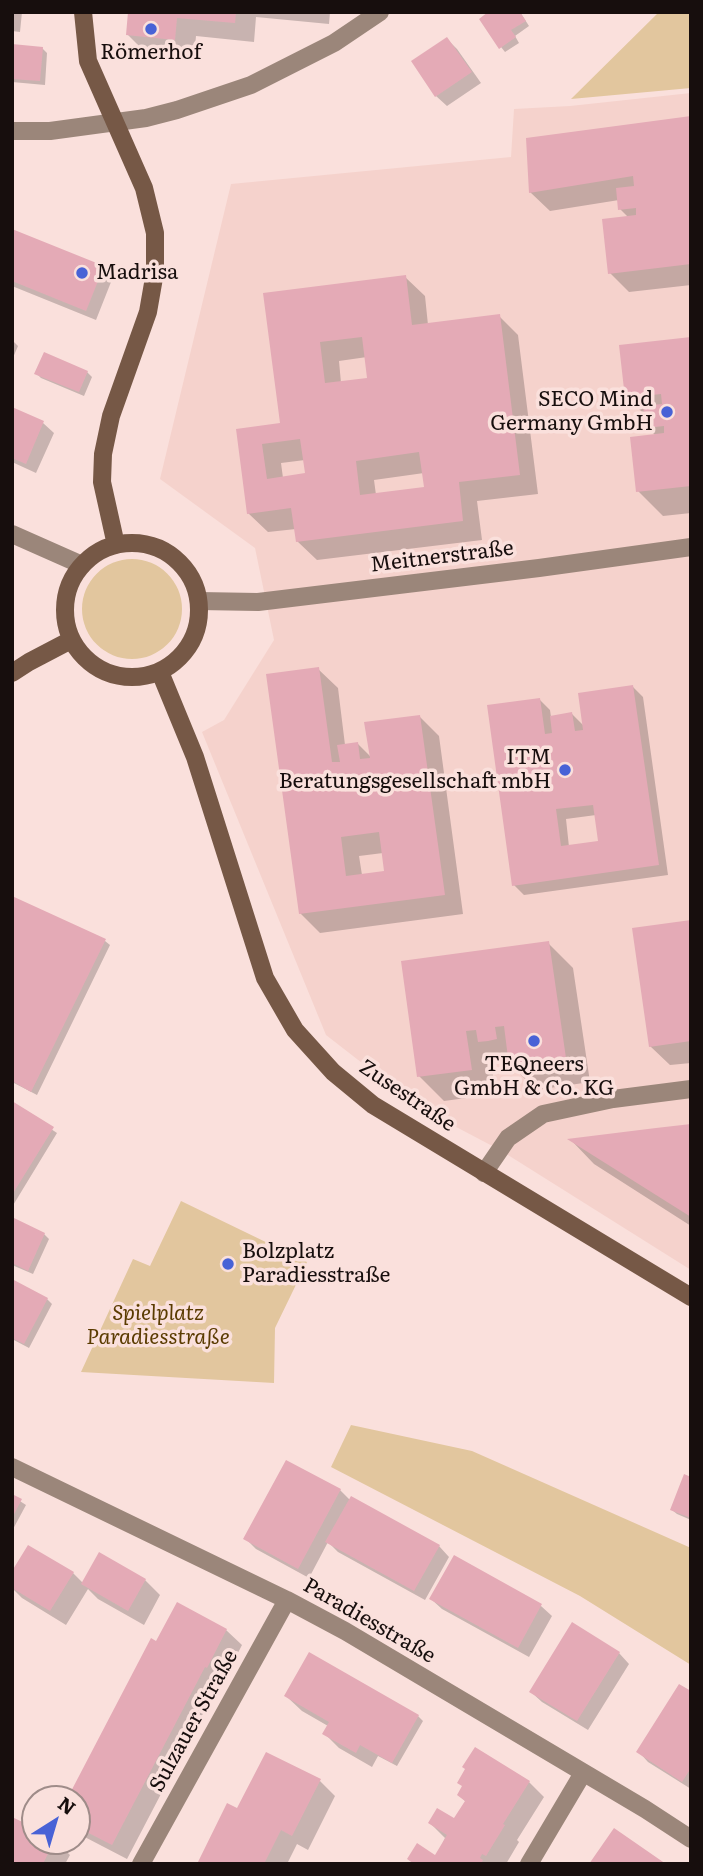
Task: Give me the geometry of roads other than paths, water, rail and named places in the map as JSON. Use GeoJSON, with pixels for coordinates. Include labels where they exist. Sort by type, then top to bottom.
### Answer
{"type":"FeatureCollection","features":[{"type":"Feature","properties":{"kind":"street"},"geometry":{"type":"LineString","coordinates":[[83,12],[88,61],[144,188],[155,233],[155,272],[148,312],[111,416],[103,453],[103,482],[116,545]]}},
{"type":"Feature","properties":{"kind":"street"},"geometry":{"type":"LineString","coordinates":[[12,131],[50,131],[166,113],[251,85],[334,43],[380,12]]}},
{"type":"Feature","properties":{"kind":"street"},"geometry":{"type":"LineString","coordinates":[[12,534],[82,565]]}},
{"type":"Feature","properties":{"kind":"street"},"geometry":{"type":"LineString","coordinates":[[134,543],[152,546],[170,555],[183,566],[199,601],[198,623],[191,643],[178,660],[160,672],[144,677],[126,678],[109,674],[94,666],[71,640],[65,621],[65,601],[71,582],[82,565],[97,552],[116,545],[134,543]]}},
{"type":"Feature","properties":{"kind":"street","name":"Meitnerstraße"},"geometry":{"type":"LineString","coordinates":[[199,601],[258,601],[691,547]]}},
{"type":"Feature","properties":{"kind":"street"},"geometry":{"type":"LineString","coordinates":[[12,673],[71,640]]}},
{"type":"Feature","properties":{"kind":"street","name":"Zusestraße"},"geometry":{"type":"LineString","coordinates":[[160,672],[195,758],[265,978],[295,1030],[333,1072],[373,1105],[691,1297]]}},
{"type":"Feature","properties":{"kind":"street"},"geometry":{"type":"LineString","coordinates":[[484,1173],[508,1138],[543,1114],[613,1099],[691,1089]]}},
{"type":"Feature","properties":{"kind":"street","name":"Paradiesstraße"},"geometry":{"type":"LineString","coordinates":[[12,1467],[287,1600],[345,1631],[691,1839]]}},
{"type":"Feature","properties":{"kind":"street","name":"Sulzauer Straße"},"geometry":{"type":"LineString","coordinates":[[141,1864],[287,1600]]}},
{"type":"Feature","properties":{"kind":"street"},"geometry":{"type":"LineString","coordinates":[[529,1864],[583,1773]]}},
{"type":"Feature","properties":{"kind":"place","name":"Römerhof"},"geometry":{"type":"Point","coordinates":[151,29]}},
{"type":"Feature","properties":{"kind":"place","name":"Madrisa"},"geometry":{"type":"Point","coordinates":[82,273]}},
{"type":"Feature","properties":{"kind":"place","name":"SECO Mind Germany GmbH"},"geometry":{"type":"Point","coordinates":[667,412]}},
{"type":"Feature","properties":{"kind":"place","name":"ITM Beratungsgesellschaft mbH"},"geometry":{"type":"Point","coordinates":[565,770]}},
{"type":"Feature","properties":{"kind":"place","name":"TEQneers GmbH & Co. KG"},"geometry":{"type":"Point","coordinates":[534,1041]}},
{"type":"Feature","properties":{"kind":"place","name":"Bolzplatz Paradiesstraße"},"geometry":{"type":"Point","coordinates":[228,1264]}},
{"type":"Feature","properties":{"kind":"park label","name":"Spielplatz Paradiesstraße"},"geometry":{"type":"Point","coordinates":[158,1326]}}]}
